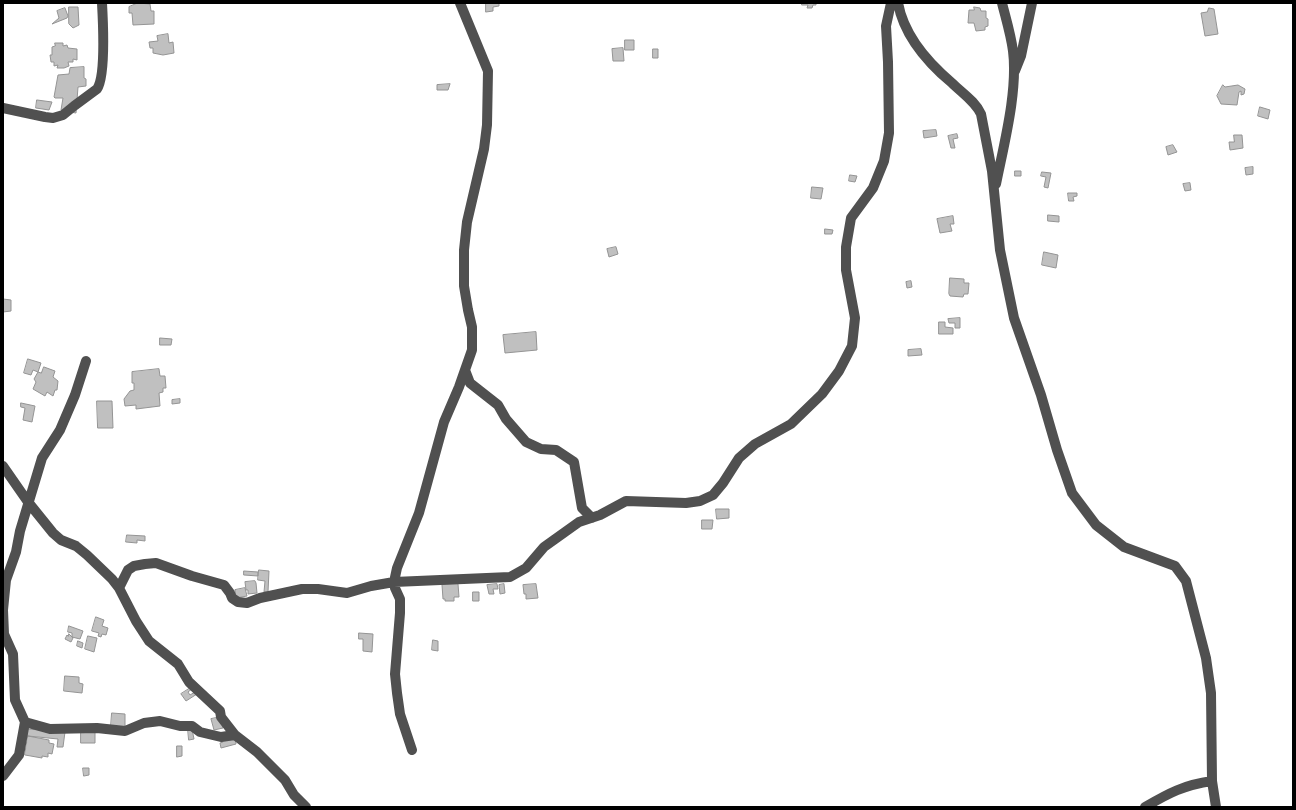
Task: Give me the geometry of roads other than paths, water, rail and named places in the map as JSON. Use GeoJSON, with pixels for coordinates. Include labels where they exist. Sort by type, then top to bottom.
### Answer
{"type":"FeatureCollection","features":[{"type":"Feature","properties":{"kind":"street"},"geometry":{"type":"LineString","coordinates":[[3,108],[53,118],[63,115],[100,86],[103,38],[102,3]]}},
{"type":"Feature","properties":{"kind":"street"},"geometry":{"type":"LineString","coordinates":[[412,750],[400,714],[397,694],[395,674],[400,599],[394,582],[397,568],[419,513],[444,422],[459,387],[472,350],[472,327],[464,286],[464,250],[467,222],[484,149],[487,125],[488,71],[460,3]]}},
{"type":"Feature","properties":{"kind":"street"},"geometry":{"type":"LineString","coordinates":[[119,588],[128,570],[134,566],[156,563],[224,586],[230,592],[232,598],[238,602],[247,603],[260,598],[302,589],[318,589],[348,593],[371,586],[394,582],[510,577],[526,568],[544,547],[579,522],[600,515],[626,501],[686,503],[700,501],[713,495],[723,483],[739,458],[755,444],[791,424],[822,394],[839,372],[852,346],[855,318],[846,270],[846,247],[851,218],[873,188],[884,161],[889,133],[890,110],[886,26],[891,3]]}},
{"type":"Feature","properties":{"kind":"street"},"geometry":{"type":"LineString","coordinates":[[898,3],[904,25],[922,52],[940,73],[978,106],[981,114],[992,172],[1000,250],[1014,318],[1041,395],[1057,450],[1072,493],[1096,525],[1124,546],[1175,566],[1186,581],[1206,658],[1211,693],[1212,781],[1216,807]]}},
{"type":"Feature","properties":{"kind":"street"},"geometry":{"type":"LineString","coordinates":[[994,196],[1013,91],[1014,73],[1013,52],[1002,3]]}},
{"type":"Feature","properties":{"kind":"street"},"geometry":{"type":"LineString","coordinates":[[1014,73],[1021,56],[1032,3]]}},
{"type":"Feature","properties":{"kind":"street"},"geometry":{"type":"LineString","coordinates":[[3,776],[19,755],[25,722],[15,700],[13,654],[4,634],[4,599],[6,580],[16,552],[28,502],[42,458],[60,430],[75,395],[86,362]]}},
{"type":"Feature","properties":{"kind":"street"},"geometry":{"type":"LineString","coordinates":[[465,370],[470,383],[498,405],[506,419],[526,442],[541,449],[556,450],[574,462],[582,508],[592,518]]}},
{"type":"Feature","properties":{"kind":"street"},"geometry":{"type":"LineString","coordinates":[[3,466],[28,502],[53,532],[61,540],[76,546],[99,565],[119,588],[136,621],[150,641],[178,664],[189,682],[220,711],[221,717],[235,735],[257,752],[285,780],[294,795],[306,807]]}},
{"type":"Feature","properties":{"kind":"street"},"geometry":{"type":"LineString","coordinates":[[25,722],[50,729],[74,730],[97,728],[126,731],[144,723],[160,721],[180,726],[192,726],[200,732],[221,737],[235,735]]}},
{"type":"Feature","properties":{"kind":"street"},"geometry":{"type":"LineString","coordinates":[[1144,807],[1181,788],[1193,784],[1212,781]]}}]}
